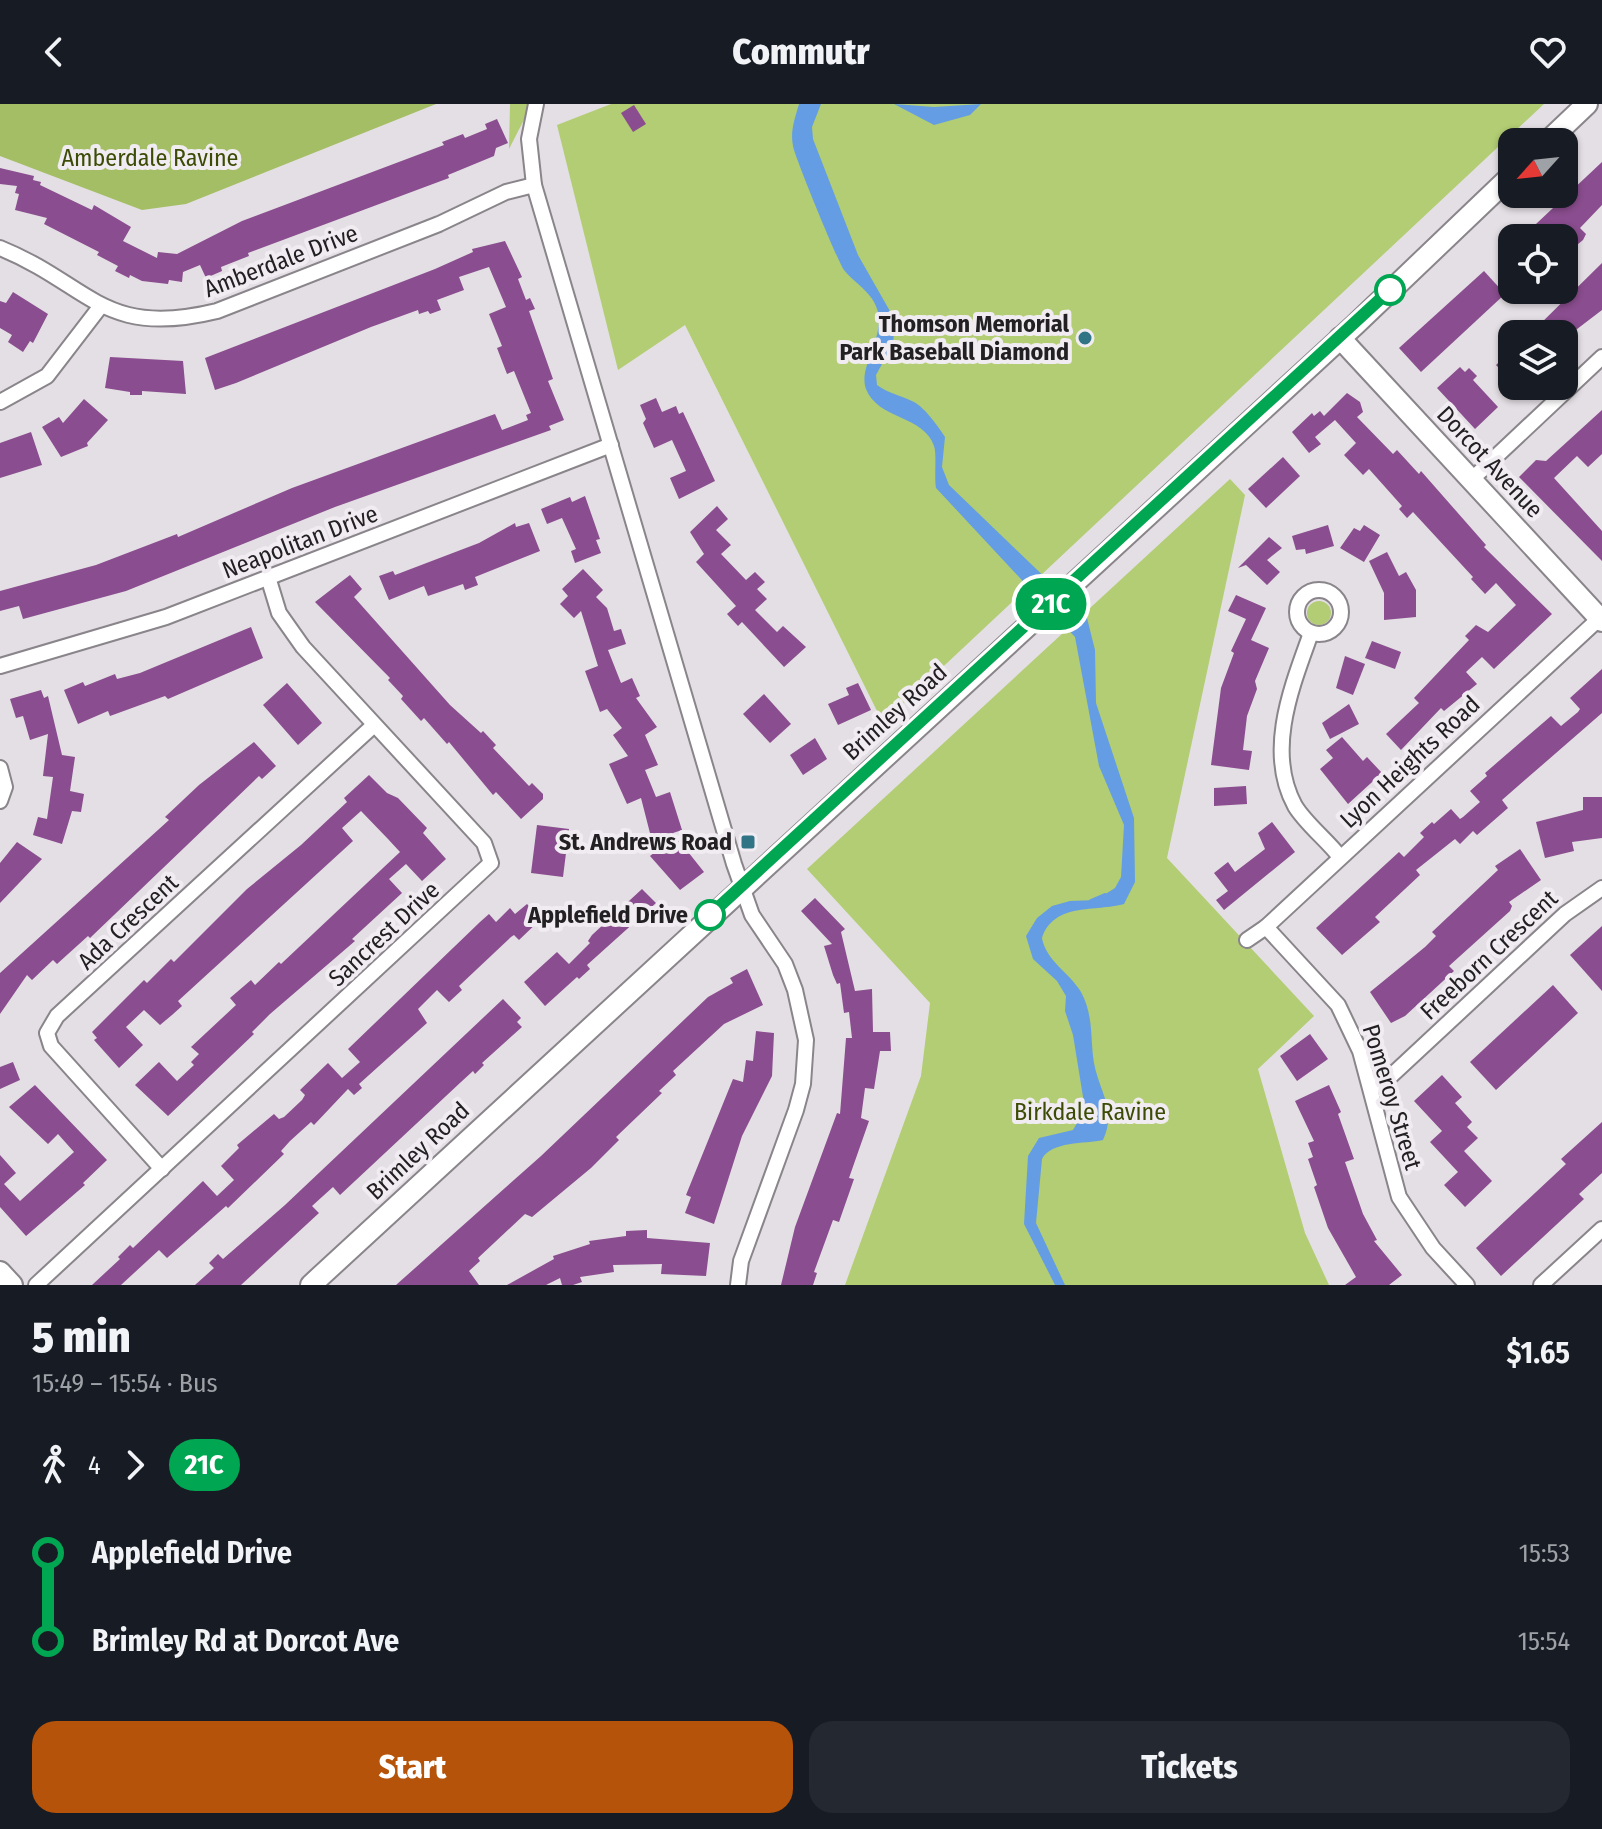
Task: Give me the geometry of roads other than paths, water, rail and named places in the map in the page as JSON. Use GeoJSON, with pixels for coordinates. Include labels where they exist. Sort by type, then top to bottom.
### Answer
{"type":"FeatureCollection","features":[{"type":"Feature","properties":{"kind":"main road"},"geometry":{"type":"LineString","coordinates":[[1562,128],[1587,104]]}},
{"type":"Feature","properties":{"kind":"main road","name":"Brimley Road"},"geometry":{"type":"LineString","coordinates":[[311,1285],[1340,338],[1498,188]]}},
{"type":"Feature","properties":{"kind":"main road","name":"Dorcot Avenue"},"geometry":{"type":"LineString","coordinates":[[1340,338],[1470,481],[1601,618]]}},
{"type":"Feature","properties":{"kind":"main road"},"geometry":{"type":"LineString","coordinates":[[0,1272],[12,1285]]}},
{"type":"Feature","properties":{"kind":"street"},"geometry":{"type":"LineString","coordinates":[[536,104],[529,139],[534,185],[742,887],[752,915],[785,964],[795,990],[806,1040],[803,1084],[796,1110],[741,1261],[738,1285]]}},
{"type":"Feature","properties":{"kind":"street","name":"Amberdale Drive"},"geometry":{"type":"LineString","coordinates":[[0,248],[38,266],[100,307],[150,320],[187,318],[217,311],[453,218],[506,192],[534,185]]}},
{"type":"Feature","properties":{"kind":"street"},"geometry":{"type":"LineString","coordinates":[[0,402],[47,376],[100,307]]}},
{"type":"Feature","properties":{"kind":"street"},"geometry":{"type":"LineString","coordinates":[[1470,481],[1602,357]]}},
{"type":"Feature","properties":{"kind":"street","name":"Neapolitan Drive"},"geometry":{"type":"LineString","coordinates":[[0,666],[166,617],[611,445]]}},
{"type":"Feature","properties":{"kind":"street","name":"Sancrest Drive"},"geometry":{"type":"LineString","coordinates":[[36,1285],[491,863],[484,843],[293,634],[279,613],[268,577]]}},
{"type":"Feature","properties":{"kind":"street","name":"Lyon Heights Road"},"geometry":{"type":"LineString","coordinates":[[1247,940],[1266,927],[1601,618]]}},
{"type":"Feature","properties":{"kind":"street"},"geometry":{"type":"LineString","coordinates":[[1311,633],[1285,713],[1284,781],[1296,808],[1340,857]]}},
{"type":"Feature","properties":{"kind":"street","name":"Ada Crescent"},"geometry":{"type":"LineString","coordinates":[[162,1169],[51,1046],[47,1033],[57,1016],[374,725]]}},
{"type":"Feature","properties":{"kind":"street"},"geometry":{"type":"LineString","coordinates":[[0,768],[5,787],[0,801]]}},
{"type":"Feature","properties":{"kind":"street","name":"Freeborn Crescent"},"geometry":{"type":"LineString","coordinates":[[1371,1089],[1392,1075],[1565,914],[1602,888]]}},
{"type":"Feature","properties":{"kind":"street","name":"Pomeroy Street"},"geometry":{"type":"LineString","coordinates":[[1266,927],[1338,1005],[1360,1051],[1399,1197],[1426,1238],[1467,1285]]}},
{"type":"Feature","properties":{"kind":"street"},"geometry":{"type":"LineString","coordinates":[[1541,1285],[1602,1229]]}},
{"type":"Feature","properties":{"kind":"water"},"geometry":{"type":"Polygon","coordinates":[[[799,104],[821,104],[812,127],[813,139],[858,255],[895,320],[893,344],[876,375],[877,385],[914,402],[927,413],[945,437],[942,467],[949,485],[1087,618],[1095,650],[1096,703],[1134,818],[1135,882],[1124,904],[1066,914],[1048,927],[1042,938],[1048,953],[1076,985],[1085,1001],[1096,1073],[1108,1110],[1103,1140],[1061,1146],[1046,1153],[1042,1159],[1036,1223],[1065,1285],[1055,1285],[1024,1224],[1028,1156],[1039,1138],[1073,1130],[1085,1109],[1073,1035],[1065,1011],[1066,996],[1057,981],[1033,959],[1026,936],[1037,918],[1052,906],[1070,901],[1096,900],[1115,888],[1121,877],[1124,825],[1099,766],[1075,637],[936,488],[935,450],[929,436],[921,428],[880,407],[866,389],[865,372],[878,332],[878,312],[868,294],[844,270],[795,154],[793,125],[799,104]]]}},
{"type":"Feature","properties":{"kind":"water"},"geometry":{"type":"Polygon","coordinates":[[[894,104],[934,107],[981,104],[970,115],[934,125],[894,104]]]}},
{"type":"Feature","properties":{"kind":"waterway"},"geometry":{"type":"LineString","coordinates":[[1091,901],[1105,895]]}},
{"type":"Feature","properties":{"kind":"place","name":"Thomson Memorial Park Baseball Diamond"},"geometry":{"type":"Point","coordinates":[1085,338]}},
{"type":"Feature","properties":{"kind":"place","name":"St. Andrews Road"},"geometry":{"type":"Point","coordinates":[748,842]}},
{"type":"Feature","properties":{"kind":"place","name":"Applefield Drive"},"geometry":{"type":"Point","coordinates":[710,915]}},
{"type":"Feature","properties":{"kind":"park label","name":"Amberdale Ravine"},"geometry":{"type":"Point","coordinates":[150,158]}},
{"type":"Feature","properties":{"kind":"park label","name":"Birkdale Ravine"},"geometry":{"type":"Point","coordinates":[1090,1112]}}]}
